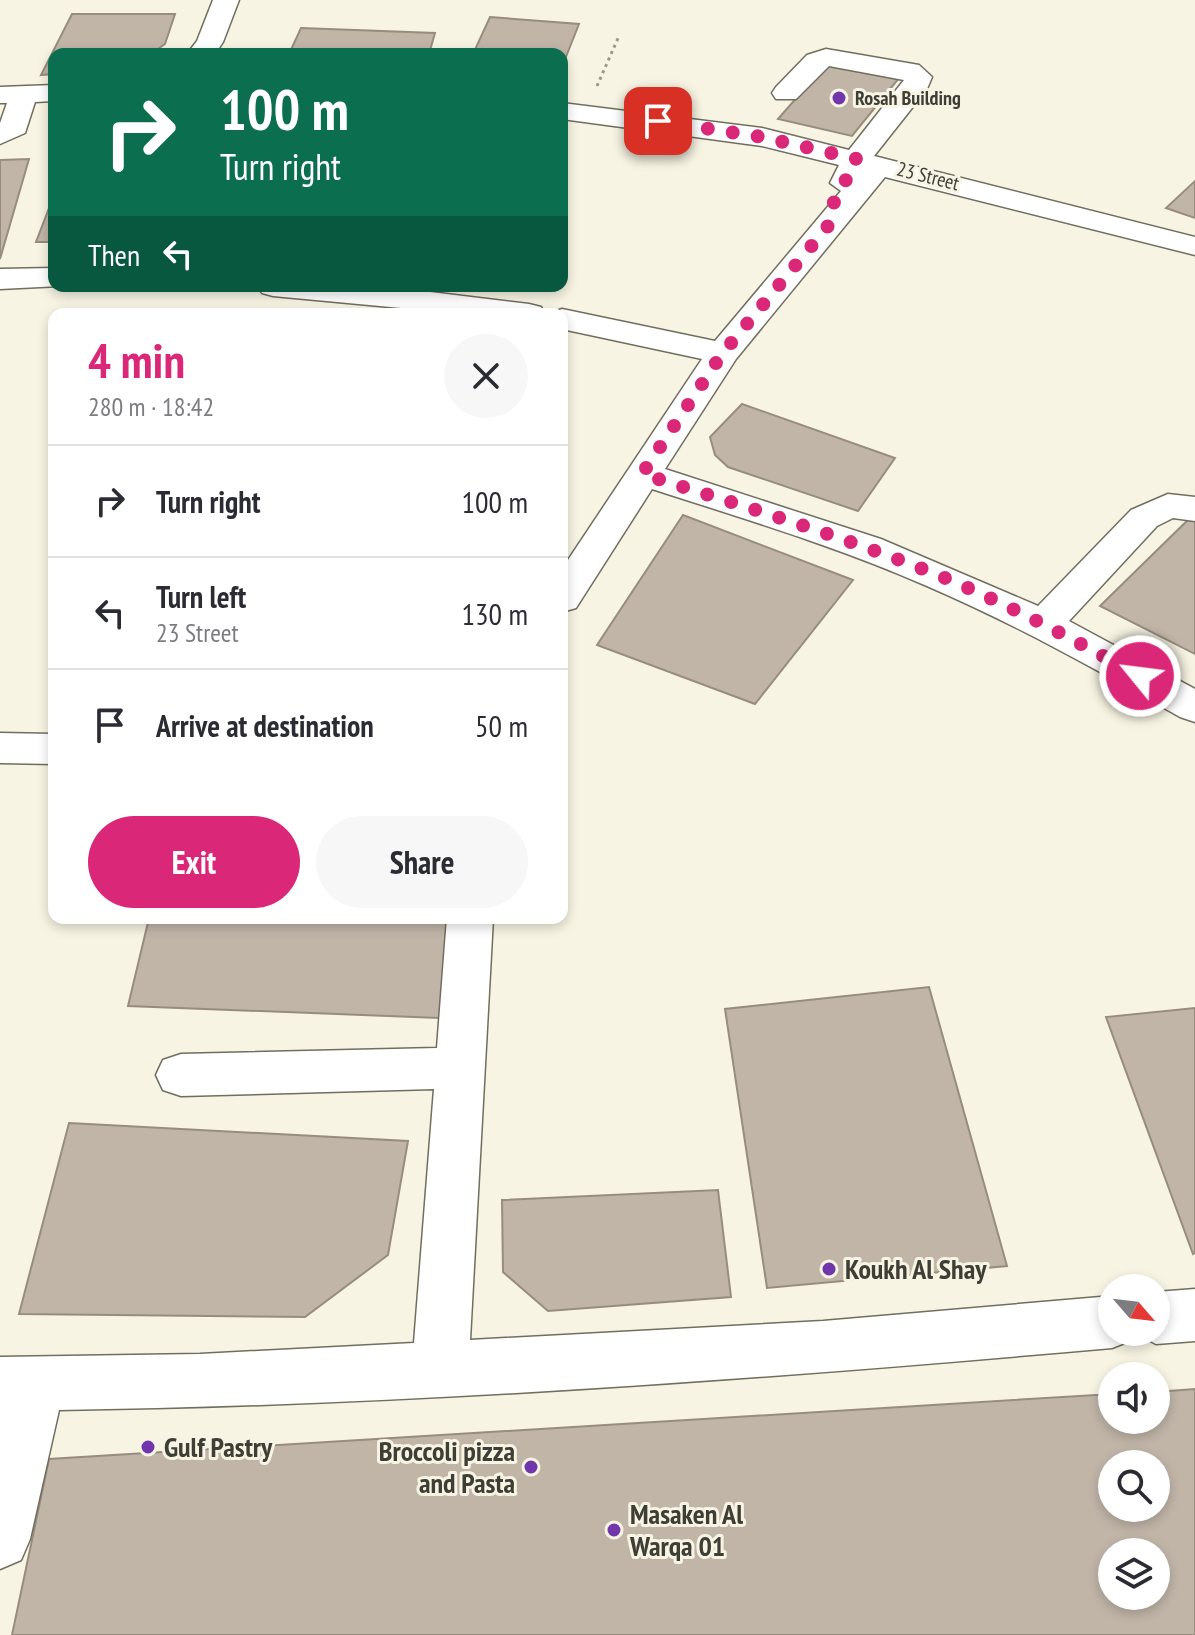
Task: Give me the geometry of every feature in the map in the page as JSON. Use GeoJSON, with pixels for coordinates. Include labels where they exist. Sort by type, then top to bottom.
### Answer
{"type":"FeatureCollection","features":[{"type":"Feature","properties":{"kind":"street"},"geometry":{"type":"LineString","coordinates":[[208,48],[226,0]]}},
{"type":"Feature","properties":{"kind":"street"},"geometry":{"type":"LineString","coordinates":[[568,590],[722,354],[828,226],[917,83],[915,73],[840,57],[826,57],[817,61],[786,93]]}},
{"type":"Feature","properties":{"kind":"street"},"geometry":{"type":"LineString","coordinates":[[0,135],[15,127],[11,95],[48,93]]}},
{"type":"Feature","properties":{"kind":"street","name":"23 Street"},"geometry":{"type":"LineString","coordinates":[[573,112],[715,129],[868,162],[1195,246]]}},
{"type":"Feature","properties":{"kind":"street"},"geometry":{"type":"LineString","coordinates":[[0,279],[48,278]]}},
{"type":"Feature","properties":{"kind":"street"},"geometry":{"type":"LineString","coordinates":[[339,292],[490,308]]}},
{"type":"Feature","properties":{"kind":"street"},"geometry":{"type":"LineString","coordinates":[[568,320],[672,340],[722,354]]}},
{"type":"Feature","properties":{"kind":"street"},"geometry":{"type":"LineString","coordinates":[[642,474],[860,546],[939,576],[1051,627],[1195,707]]}},
{"type":"Feature","properties":{"kind":"street"},"geometry":{"type":"LineString","coordinates":[[1051,627],[1146,532],[1168,516],[1193,513]]}},
{"type":"Feature","properties":{"kind":"street"},"geometry":{"type":"LineString","coordinates":[[0,748],[48,749]]}},
{"type":"Feature","properties":{"kind":"street"},"geometry":{"type":"LineString","coordinates":[[440,1367],[470,924]]}},
{"type":"Feature","properties":{"kind":"street"},"geometry":{"type":"LineString","coordinates":[[181,1075],[459,1068]]}},
{"type":"Feature","properties":{"kind":"street"},"geometry":{"type":"LineString","coordinates":[[1170,1317],[1195,1315]]}},
{"type":"Feature","properties":{"kind":"street"},"geometry":{"type":"LineString","coordinates":[[0,1539],[18,1383],[200,1381],[823,1347],[1098,1323]]}},
{"type":"Feature","properties":{"kind":"path"},"geometry":{"type":"LineString","coordinates":[[573,112],[619,36]]}},
{"type":"Feature","properties":{"kind":"building"},"geometry":{"type":"Polygon","coordinates":[[[72,14],[175,14],[165,44],[159,48],[55,48],[72,14]]]}},
{"type":"Feature","properties":{"kind":"building"},"geometry":{"type":"Polygon","coordinates":[[[490,17],[579,24],[568,52],[568,48],[476,48],[490,17]]]}},
{"type":"Feature","properties":{"kind":"building"},"geometry":{"type":"Polygon","coordinates":[[[301,28],[435,33],[431,48],[292,48],[301,28]]]}},
{"type":"Feature","properties":{"kind":"building"},"geometry":{"type":"Polygon","coordinates":[[[48,61],[48,74],[41,75],[48,61]]]}},
{"type":"Feature","properties":{"kind":"building","name":"Rosah Building"},"geometry":{"type":"Polygon","coordinates":[[[828,62],[899,78],[852,136],[778,119],[828,62]]]}},
{"type":"Feature","properties":{"kind":"building"},"geometry":{"type":"Polygon","coordinates":[[[29,159],[0,259],[0,160],[29,159]]]}},
{"type":"Feature","properties":{"kind":"building"},"geometry":{"type":"Polygon","coordinates":[[[1195,181],[1195,218],[1166,208],[1195,181]]]}},
{"type":"Feature","properties":{"kind":"building"},"geometry":{"type":"Polygon","coordinates":[[[48,211],[48,242],[36,242],[48,211]]]}},
{"type":"Feature","properties":{"kind":"building"},"geometry":{"type":"Polygon","coordinates":[[[742,404],[895,458],[858,511],[728,467],[715,455],[710,437],[742,404]]]}},
{"type":"Feature","properties":{"kind":"building"},"geometry":{"type":"Polygon","coordinates":[[[1195,513],[1195,654],[1100,606],[1195,513]]]}},
{"type":"Feature","properties":{"kind":"building"},"geometry":{"type":"Polygon","coordinates":[[[683,515],[853,580],[755,704],[597,645],[683,515]]]}},
{"type":"Feature","properties":{"kind":"building"},"geometry":{"type":"Polygon","coordinates":[[[148,924],[454,924],[439,1018],[128,1006],[148,924]]]}},
{"type":"Feature","properties":{"kind":"building"},"geometry":{"type":"Polygon","coordinates":[[[929,987],[1007,1266],[767,1288],[725,1009],[929,987]]]}},
{"type":"Feature","properties":{"kind":"building"},"geometry":{"type":"Polygon","coordinates":[[[1195,1008],[1195,1253],[1193,1254],[1106,1017],[1195,1008]]]}},
{"type":"Feature","properties":{"kind":"building"},"geometry":{"type":"Polygon","coordinates":[[[69,1123],[408,1141],[388,1255],[305,1317],[19,1314],[69,1123]]]}},
{"type":"Feature","properties":{"kind":"building"},"geometry":{"type":"Polygon","coordinates":[[[718,1190],[731,1297],[548,1311],[503,1272],[502,1200],[718,1190]]]}},
{"type":"Feature","properties":{"kind":"building","name":"Masaken Al Warqa 01"},"geometry":{"type":"Polygon","coordinates":[[[1195,1389],[1195,1635],[12,1635],[49,1459],[1098,1395],[1098,1434],[1170,1434],[1170,1391],[1195,1389]]]}},
{"type":"Feature","properties":{"kind":"place","name":"Rosah Building"},"geometry":{"type":"Point","coordinates":[839,98]}},
{"type":"Feature","properties":{"kind":"place","name":"Koukh Al Shay"},"geometry":{"type":"Point","coordinates":[829,1269]}},
{"type":"Feature","properties":{"kind":"place","name":"Gulf Pastry"},"geometry":{"type":"Point","coordinates":[148,1447]}},
{"type":"Feature","properties":{"kind":"place","name":"Broccoli pizza and Pasta"},"geometry":{"type":"Point","coordinates":[531,1467]}},
{"type":"Feature","properties":{"kind":"place","name":"Masaken Al Warqa 01"},"geometry":{"type":"Point","coordinates":[614,1530]}},
{"type":"Feature","properties":{"kind":"route"},"geometry":{"type":"LineString","coordinates":[[658,121],[762,137],[857,159],[831,208],[828,226],[722,354],[642,474],[811,528],[939,576],[1058,631],[1140,676]]}}]}
